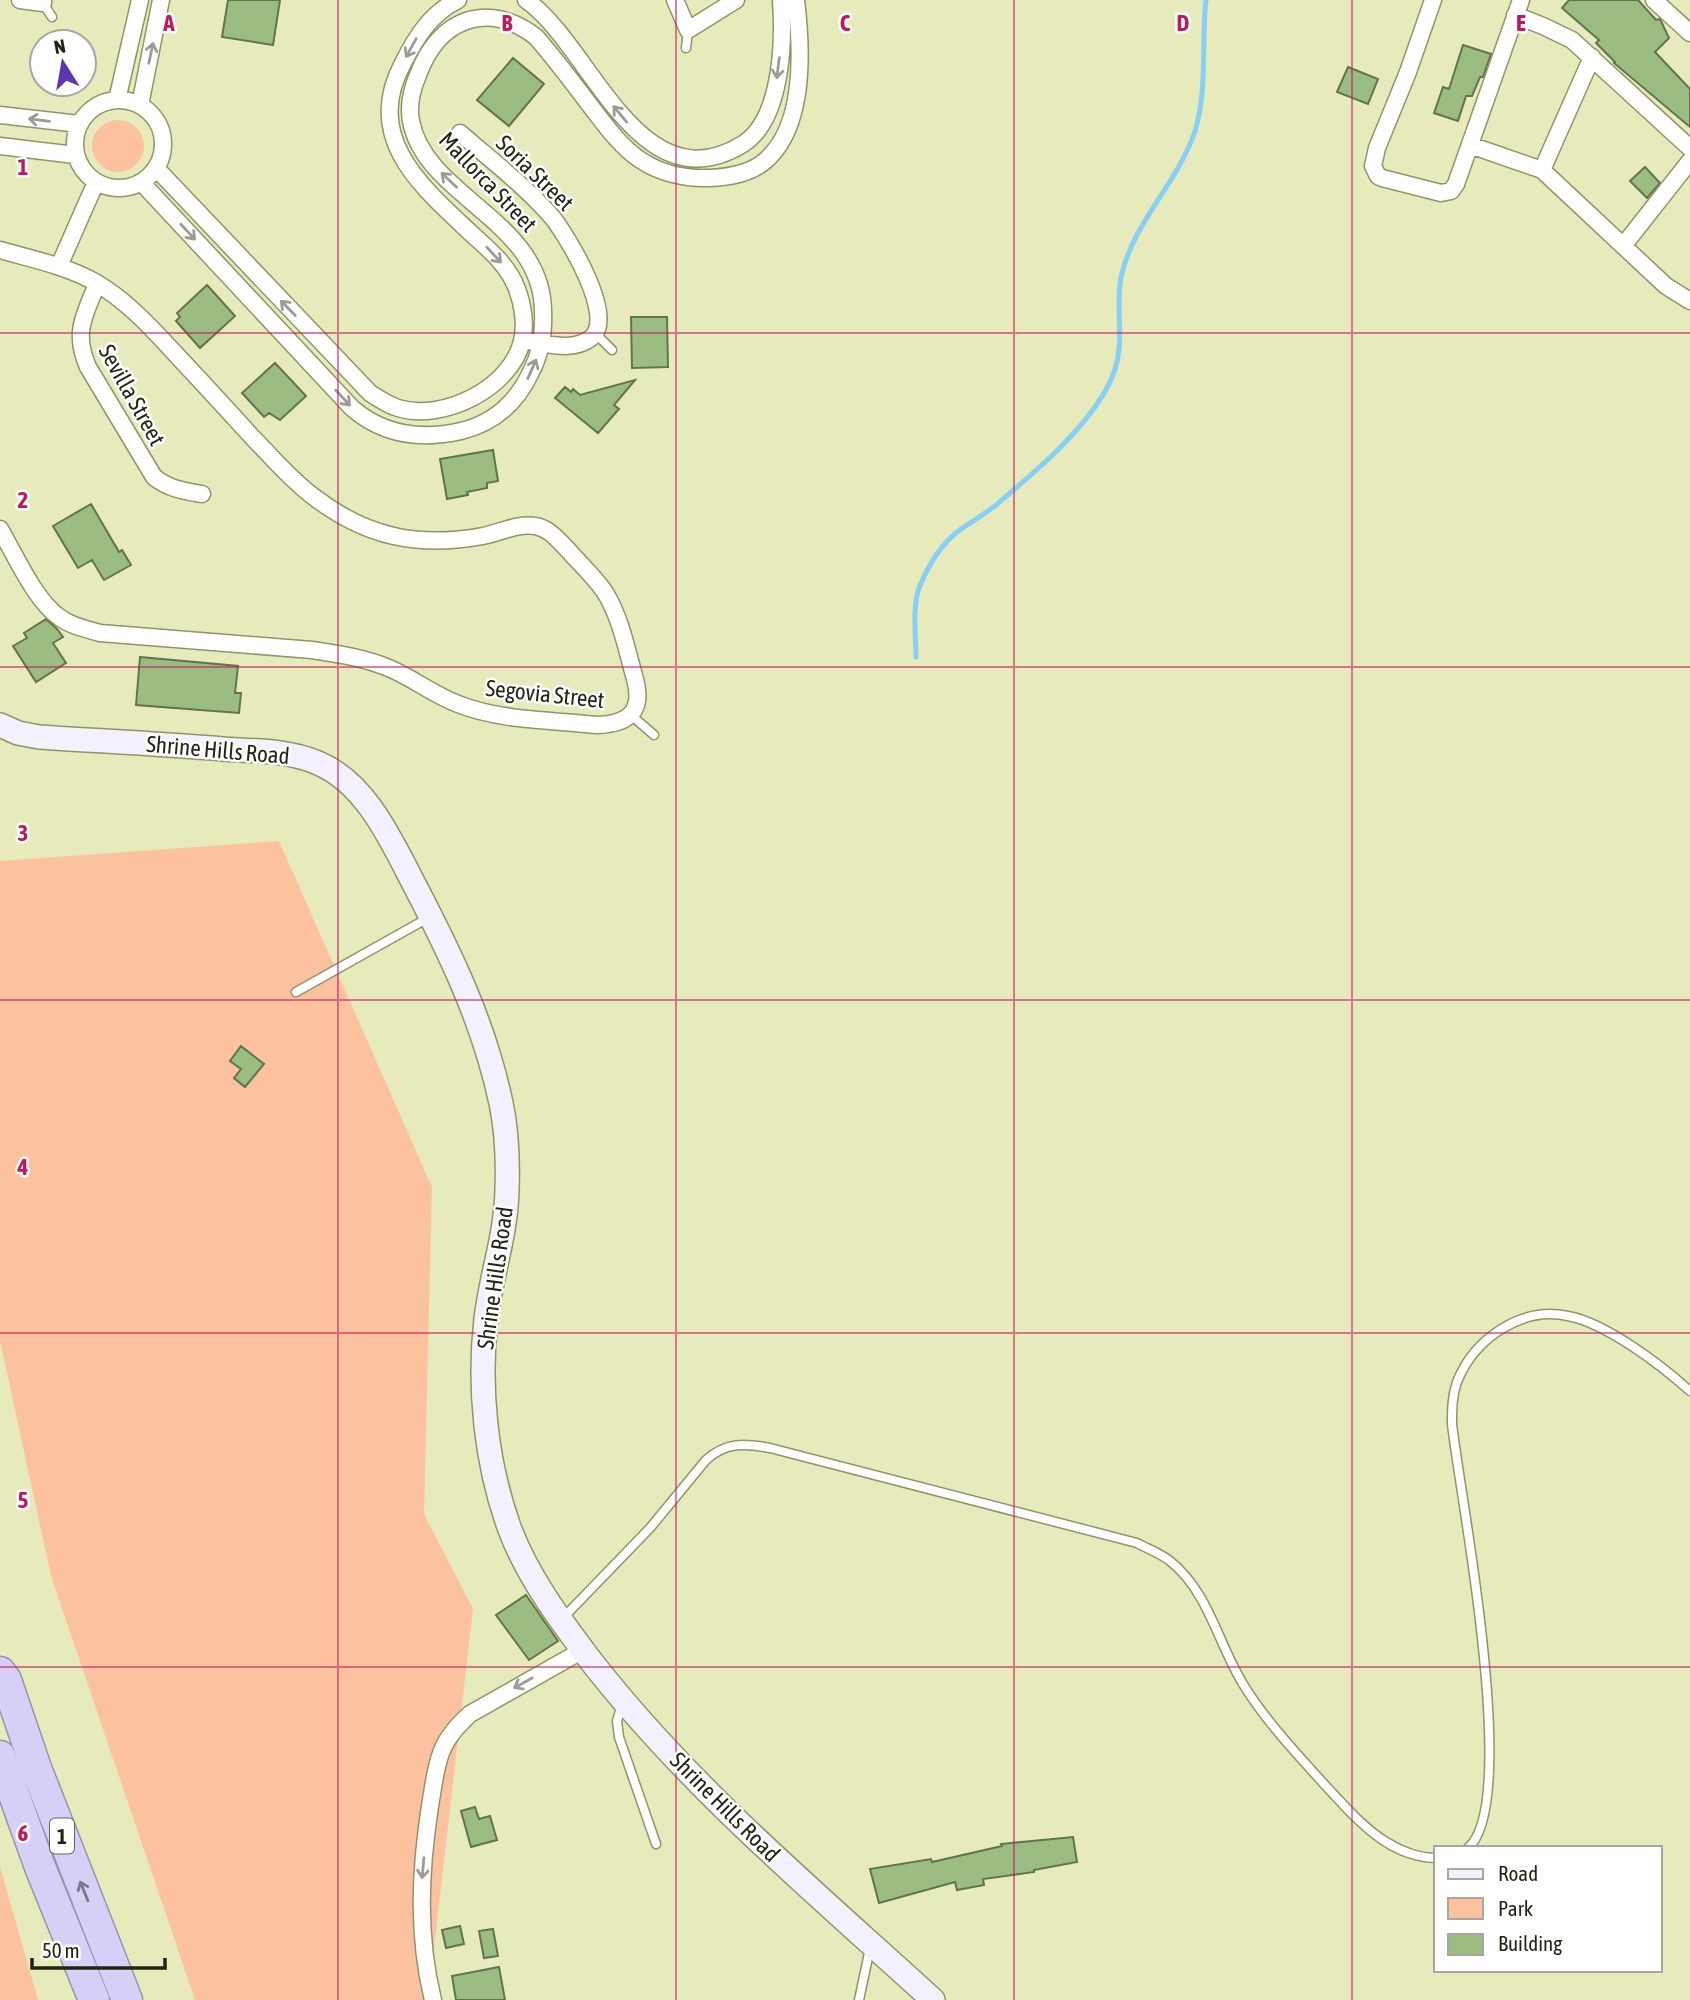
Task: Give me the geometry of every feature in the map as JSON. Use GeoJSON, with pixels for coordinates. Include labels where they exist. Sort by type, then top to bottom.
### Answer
{"type":"FeatureCollection","features":[{"type":"Feature","properties":{"kind":"highway","name":"1"},"geometry":{"type":"LineString","coordinates":[[0,1672],[6,1681],[41,1781],[127,2000]]}},
{"type":"Feature","properties":{"kind":"highway","name":"1"},"geometry":{"type":"LineString","coordinates":[[0,1756],[40,1867],[94,2000]]}},
{"type":"Feature","properties":{"kind":"street"},"geometry":{"type":"LineString","coordinates":[[20,0],[43,1]]}},
{"type":"Feature","properties":{"kind":"street"},"geometry":{"type":"LineString","coordinates":[[117,100],[139,0]]}},
{"type":"Feature","properties":{"kind":"street"},"geometry":{"type":"LineString","coordinates":[[140,105],[161,0]]}},
{"type":"Feature","properties":{"kind":"street","name":"Mallorca Street"},"geometry":{"type":"LineString","coordinates":[[156,168],[370,393],[400,409],[419,410],[460,404],[478,394],[505,372],[517,356],[524,325],[517,287],[495,255],[418,183],[403,161],[391,132],[389,101],[400,67],[419,34],[433,17],[458,0]]}},
{"type":"Feature","properties":{"kind":"street"},"geometry":{"type":"LineString","coordinates":[[526,0],[554,24],[611,103],[638,133],[652,144],[682,157],[699,158],[717,156],[749,140],[770,111],[782,35],[781,0]]}},
{"type":"Feature","properties":{"kind":"street"},"geometry":{"type":"LineString","coordinates":[[675,0],[688,30],[736,0]]}},
{"type":"Feature","properties":{"kind":"street","name":"Mallorca Street"},"geometry":{"type":"LineString","coordinates":[[141,182],[368,421],[387,430],[428,435],[469,429],[504,411],[526,382],[541,343],[543,302],[537,278],[527,256],[515,240],[426,157],[411,121],[410,101],[421,66],[432,47],[462,19],[477,15],[510,19],[523,26],[551,54],[624,146],[639,159],[678,176],[726,177],[746,172],[763,162],[777,148],[793,111],[800,44],[796,0]]}},
{"type":"Feature","properties":{"kind":"street"},"geometry":{"type":"LineString","coordinates":[[1433,0],[1377,148],[1373,166],[1382,178],[1441,192],[1451,191],[1456,184],[1518,8],[1560,33],[1592,57],[1690,148]]}},
{"type":"Feature","properties":{"kind":"street"},"geometry":{"type":"LineString","coordinates":[[1654,0],[1690,33]]}},
{"type":"Feature","properties":{"kind":"street"},"geometry":{"type":"LineString","coordinates":[[1542,170],[1592,57]]}},
{"type":"Feature","properties":{"kind":"street"},"geometry":{"type":"LineString","coordinates":[[117,100],[140,105],[155,119],[163,138],[163,149],[156,168],[141,182],[127,188],[111,188],[96,183],[83,171],[75,155],[74,145],[79,124],[95,107],[117,100]]}},
{"type":"Feature","properties":{"kind":"street"},"geometry":{"type":"LineString","coordinates":[[0,115],[79,124]]}},
{"type":"Feature","properties":{"kind":"street","name":"Soria Street"},"geometry":{"type":"LineString","coordinates":[[460,134],[532,197],[565,236],[577,255],[595,300],[599,317],[596,334]]}},
{"type":"Feature","properties":{"kind":"street"},"geometry":{"type":"LineString","coordinates":[[1470,145],[1542,170],[1666,286],[1690,301]]}},
{"type":"Feature","properties":{"kind":"street"},"geometry":{"type":"LineString","coordinates":[[0,146],[75,155]]}},
{"type":"Feature","properties":{"kind":"street"},"geometry":{"type":"LineString","coordinates":[[735,149],[746,172]]}},
{"type":"Feature","properties":{"kind":"street"},"geometry":{"type":"LineString","coordinates":[[1623,246],[1690,161]]}},
{"type":"Feature","properties":{"kind":"street"},"geometry":{"type":"LineString","coordinates":[[60,266],[96,183]]}},
{"type":"Feature","properties":{"kind":"street","name":"Segovia Street"},"geometry":{"type":"LineString","coordinates":[[0,250],[60,266],[97,284],[148,324],[286,472],[312,496],[368,530],[398,539],[460,540],[524,525],[546,529],[598,584],[613,608],[636,685],[637,706],[632,715],[621,722],[597,725],[478,711],[437,695],[393,670],[368,660],[344,655],[312,650],[100,633],[58,617],[45,604],[0,529]]}},
{"type":"Feature","properties":{"kind":"street","name":"Sevilla Street"},"geometry":{"type":"LineString","coordinates":[[97,284],[82,320],[79,337],[81,352],[88,368],[154,477],[177,490],[202,494]]}},
{"type":"Feature","properties":{"kind":"street"},"geometry":{"type":"LineString","coordinates":[[522,341],[575,345],[584,343],[596,334]]}},
{"type":"Feature","properties":{"kind":"street"},"geometry":{"type":"LineString","coordinates":[[303,355],[318,340]]}},
{"type":"Feature","properties":{"kind":"street","name":"Shrine Hills Road"},"geometry":{"type":"LineString","coordinates":[[0,725],[18,733],[39,737],[279,753],[316,762],[333,770],[367,804],[445,941],[471,1003],[493,1072],[505,1129],[505,1224],[486,1317],[484,1347],[485,1403],[493,1471],[511,1534],[531,1574],[561,1621],[624,1701],[707,1790],[871,1946],[933,2000]]}},
{"type":"Feature","properties":{"kind":"street"},"geometry":{"type":"LineString","coordinates":[[433,2000],[423,1939],[421,1889],[427,1827],[440,1755],[456,1727],[470,1714],[583,1650]]}},
{"type":"Feature","properties":{"kind":"lane"},"geometry":{"type":"LineString","coordinates":[[43,1],[52,17]]}},
{"type":"Feature","properties":{"kind":"lane"},"geometry":{"type":"LineString","coordinates":[[686,48],[688,30]]}},
{"type":"Feature","properties":{"kind":"lane"},"geometry":{"type":"LineString","coordinates":[[596,334],[612,350]]}},
{"type":"Feature","properties":{"kind":"lane"},"geometry":{"type":"LineString","coordinates":[[632,715],[654,735]]}},
{"type":"Feature","properties":{"kind":"lane"},"geometry":{"type":"LineString","coordinates":[[296,992],[431,916]]}},
{"type":"Feature","properties":{"kind":"lane"},"geometry":{"type":"LineString","coordinates":[[1469,1846],[1480,1831],[1485,1816],[1488,1769],[1484,1641],[1452,1424],[1452,1404],[1465,1366],[1488,1338],[1505,1327],[1526,1317],[1567,1315],[1612,1333],[1690,1391]]}},
{"type":"Feature","properties":{"kind":"lane"},"geometry":{"type":"LineString","coordinates":[[561,1621],[650,1528],[706,1460],[716,1451],[740,1444],[770,1448],[1136,1544],[1168,1559],[1193,1586],[1255,1704],[1287,1744],[1343,1805],[1387,1843],[1407,1853],[1434,1858]]}},
{"type":"Feature","properties":{"kind":"lane"},"geometry":{"type":"LineString","coordinates":[[624,1701],[618,1713],[617,1729],[656,1844]]}},
{"type":"Feature","properties":{"kind":"lane"},"geometry":{"type":"LineString","coordinates":[[859,2000],[871,1946]]}},
{"type":"Feature","properties":{"kind":"green space"},"geometry":{"type":"Polygon","coordinates":[[[118,120],[128,122],[136,128],[142,136],[142,156],[136,164],[128,170],[118,172],[108,170],[100,164],[94,156],[92,146],[94,136],[100,128],[108,122],[118,120]]]}},
{"type":"Feature","properties":{"kind":"green space"},"geometry":{"type":"Polygon","coordinates":[[[279,841],[432,1187],[424,1514],[473,1609],[428,2000],[195,2000],[51,1576],[0,1341],[0,861],[279,841]]]}},
{"type":"Feature","properties":{"kind":"green space"},"geometry":{"type":"Polygon","coordinates":[[[0,1867],[38,2000],[0,2000],[0,1867]]]}},
{"type":"Feature","properties":{"kind":"building"},"geometry":{"type":"Polygon","coordinates":[[[228,0],[280,0],[273,45],[222,37],[228,0]]]}},
{"type":"Feature","properties":{"kind":"building"},"geometry":{"type":"Polygon","coordinates":[[[1569,0],[1638,0],[1656,20],[1660,19],[1669,38],[1655,52],[1690,89],[1690,127],[1614,63],[1596,43],[1599,40],[1562,8],[1569,0]]]}},
{"type":"Feature","properties":{"kind":"building"},"geometry":{"type":"Polygon","coordinates":[[[1463,45],[1491,54],[1483,77],[1480,77],[1472,96],[1466,96],[1458,121],[1434,113],[1443,87],[1449,89],[1463,45]]]}},
{"type":"Feature","properties":{"kind":"building"},"geometry":{"type":"Polygon","coordinates":[[[513,58],[544,84],[509,126],[477,100],[513,58]]]}},
{"type":"Feature","properties":{"kind":"building"},"geometry":{"type":"Polygon","coordinates":[[[1348,67],[1378,79],[1368,104],[1337,92],[1348,67]]]}},
{"type":"Feature","properties":{"kind":"building"},"geometry":{"type":"Polygon","coordinates":[[[1645,167],[1660,183],[1647,198],[1630,181],[1645,167]]]}},
{"type":"Feature","properties":{"kind":"building"},"geometry":{"type":"Polygon","coordinates":[[[207,285],[235,316],[200,348],[176,321],[180,317],[177,313],[207,285]]]}},
{"type":"Feature","properties":{"kind":"building"},"geometry":{"type":"Polygon","coordinates":[[[631,317],[667,317],[668,367],[632,368],[631,317]]]}},
{"type":"Feature","properties":{"kind":"building"},"geometry":{"type":"Polygon","coordinates":[[[275,363],[306,396],[280,420],[269,413],[264,417],[242,393],[275,363]]]}},
{"type":"Feature","properties":{"kind":"building"},"geometry":{"type":"Polygon","coordinates":[[[635,380],[614,405],[619,409],[598,433],[555,398],[565,387],[580,395],[635,380]]]}},
{"type":"Feature","properties":{"kind":"building"},"geometry":{"type":"Polygon","coordinates":[[[493,450],[498,481],[487,483],[487,488],[467,492],[468,495],[447,499],[440,459],[493,450]]]}},
{"type":"Feature","properties":{"kind":"building"},"geometry":{"type":"Polygon","coordinates":[[[91,504],[119,552],[122,550],[131,565],[104,580],[92,560],[78,568],[53,526],[91,504]]]}},
{"type":"Feature","properties":{"kind":"building"},"geometry":{"type":"Polygon","coordinates":[[[46,619],[63,637],[53,643],[66,663],[36,682],[13,646],[27,638],[24,633],[46,619]]]}},
{"type":"Feature","properties":{"kind":"building"},"geometry":{"type":"Polygon","coordinates":[[[140,657],[238,666],[235,693],[241,693],[239,713],[136,705],[140,657]]]}},
{"type":"Feature","properties":{"kind":"building"},"geometry":{"type":"Polygon","coordinates":[[[241,1046],[264,1064],[245,1087],[234,1078],[241,1069],[230,1061],[241,1046]]]}},
{"type":"Feature","properties":{"kind":"building"},"geometry":{"type":"Polygon","coordinates":[[[526,1595],[558,1641],[529,1660],[496,1615],[526,1595]]]}},
{"type":"Feature","properties":{"kind":"building"},"geometry":{"type":"Polygon","coordinates":[[[475,1807],[479,1819],[490,1816],[497,1840],[471,1847],[461,1811],[475,1807]]]}},
{"type":"Feature","properties":{"kind":"building"},"geometry":{"type":"Polygon","coordinates":[[[1073,1837],[1077,1862],[1034,1872],[983,1879],[984,1885],[957,1890],[955,1882],[879,1903],[870,1869],[931,1859],[932,1862],[1002,1846],[1001,1844],[1073,1837]]]}},
{"type":"Feature","properties":{"kind":"building"},"geometry":{"type":"Polygon","coordinates":[[[460,1926],[464,1944],[446,1948],[442,1930],[460,1926]]]}},
{"type":"Feature","properties":{"kind":"building"},"geometry":{"type":"Polygon","coordinates":[[[493,1929],[498,1956],[484,1958],[479,1931],[493,1929]]]}},
{"type":"Feature","properties":{"kind":"building"},"geometry":{"type":"Polygon","coordinates":[[[499,1967],[505,2000],[456,2000],[452,1976],[499,1967]]]}},
{"type":"Feature","properties":{"kind":"waterway"},"geometry":{"type":"LineString","coordinates":[[916,657],[917,596],[926,573],[940,551],[957,532],[996,505],[1058,450],[1086,419],[1108,386],[1118,357],[1119,291],[1127,257],[1145,220],[1178,168],[1195,131],[1202,99],[1206,0]]}}]}
